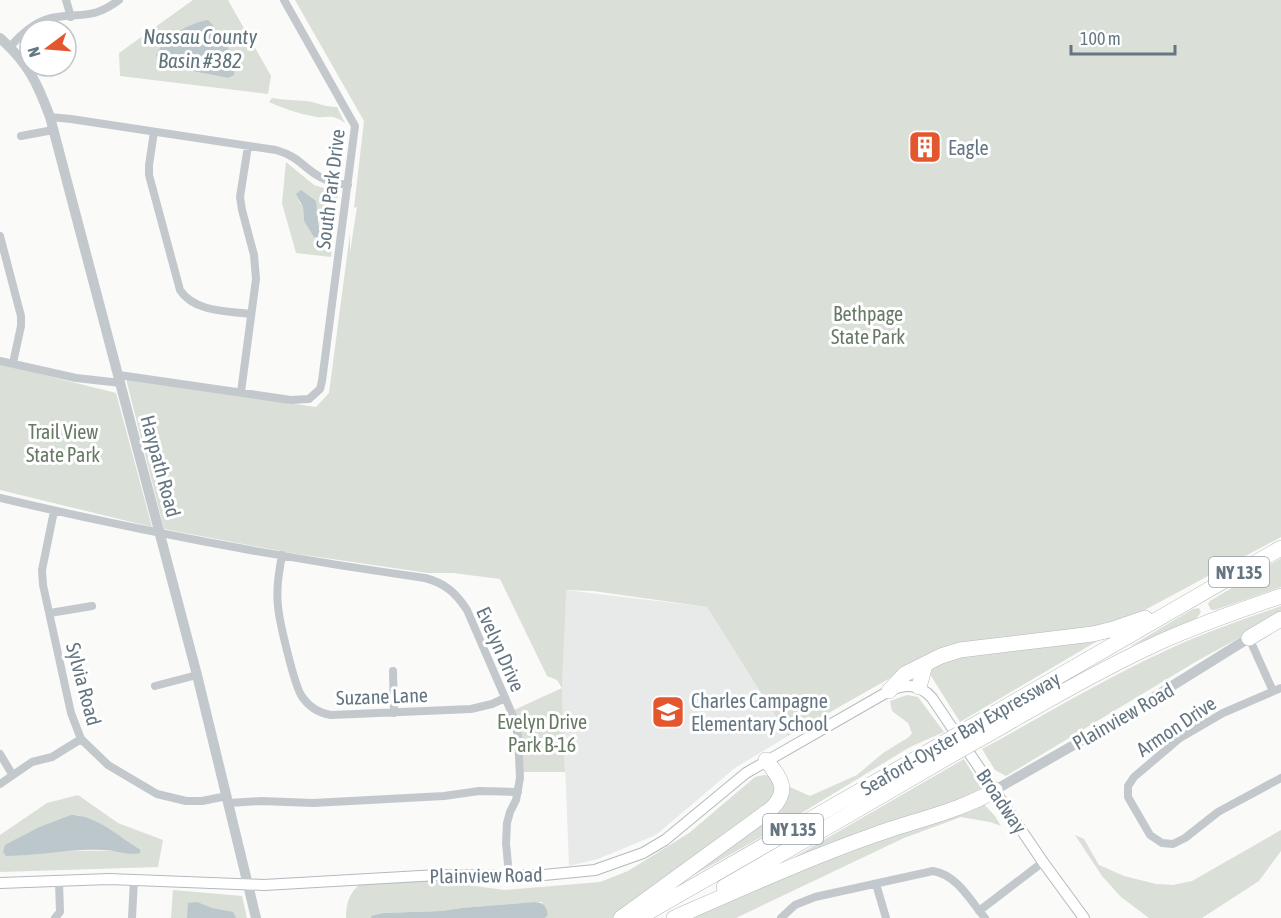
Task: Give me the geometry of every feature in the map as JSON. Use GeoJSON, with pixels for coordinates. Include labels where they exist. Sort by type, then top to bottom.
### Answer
{"type":"FeatureCollection","features":[{"type":"Feature","properties":{"kind":"highway","name":"Seaford-Oyster Bay Expressway"},"geometry":{"type":"LineString","coordinates":[[669,918],[1198,596],[1281,548]]}},
{"type":"Feature","properties":{"kind":"highway"},"geometry":{"type":"LineString","coordinates":[[889,691],[905,674],[941,656],[969,647],[1103,632],[1198,596]]}},
{"type":"Feature","properties":{"kind":"highway","name":"Seaford-Oyster Bay Expressway"},"geometry":{"type":"LineString","coordinates":[[973,734],[1139,652],[1209,622],[1281,596]]}},
{"type":"Feature","properties":{"kind":"highway"},"geometry":{"type":"LineString","coordinates":[[1249,638],[1281,619]]}},
{"type":"Feature","properties":{"kind":"highway"},"geometry":{"type":"LineString","coordinates":[[919,687],[925,664]]}},
{"type":"Feature","properties":{"kind":"highway","name":"Seaford-Oyster Bay Expressway"},"geometry":{"type":"LineString","coordinates":[[638,918],[951,747]]}},
{"type":"Feature","properties":{"kind":"highway"},"geometry":{"type":"LineString","coordinates":[[621,918],[778,802],[782,793],[781,783],[766,760]]}},
{"type":"Feature","properties":{"kind":"highway"},"geometry":{"type":"LineString","coordinates":[[674,918],[851,844],[978,799],[994,790]]}},
{"type":"Feature","properties":{"kind":"main road","name":"Plainview Road"},"geometry":{"type":"LineString","coordinates":[[0,883],[134,880],[248,884],[438,875],[572,873],[595,870],[643,853],[665,840],[746,773],[766,760],[889,691],[904,686],[919,687]]}},
{"type":"Feature","properties":{"kind":"main road","name":"Broadway"},"geometry":{"type":"LineString","coordinates":[[919,687],[932,698],[1043,862],[1084,918]]}},
{"type":"Feature","properties":{"kind":"street"},"geometry":{"type":"LineString","coordinates":[[66,0],[71,17]]}},
{"type":"Feature","properties":{"kind":"street"},"geometry":{"type":"LineString","coordinates":[[10,47],[22,34],[42,21],[56,17],[97,14],[119,0]]}},
{"type":"Feature","properties":{"kind":"street","name":"South Park Drive"},"geometry":{"type":"LineString","coordinates":[[241,392],[303,401],[312,397],[320,389],[356,132],[354,120],[284,0]]}},
{"type":"Feature","properties":{"kind":"street","name":"Haypath Road"},"geometry":{"type":"LineString","coordinates":[[0,38],[30,70],[39,86],[50,117],[197,675],[256,918]]}},
{"type":"Feature","properties":{"kind":"street"},"geometry":{"type":"LineString","coordinates":[[50,117],[290,154],[322,178],[348,185]]}},
{"type":"Feature","properties":{"kind":"street"},"geometry":{"type":"LineString","coordinates":[[21,136],[53,130]]}},
{"type":"Feature","properties":{"kind":"street"},"geometry":{"type":"LineString","coordinates":[[154,132],[149,175],[180,290],[187,299],[197,305],[251,314]]}},
{"type":"Feature","properties":{"kind":"street"},"geometry":{"type":"LineString","coordinates":[[0,361],[110,383],[120,379],[241,392],[256,268],[240,197],[248,146]]}},
{"type":"Feature","properties":{"kind":"street"},"geometry":{"type":"LineString","coordinates":[[0,236],[21,316],[13,363]]}},
{"type":"Feature","properties":{"kind":"street","name":"Evelyn Drive"},"geometry":{"type":"LineString","coordinates":[[0,498],[160,533],[425,578],[447,586],[458,596],[467,610],[513,716],[518,736],[520,778],[518,792],[507,823],[509,875]]}},
{"type":"Feature","properties":{"kind":"street","name":"Sylvia Road"},"geometry":{"type":"LineString","coordinates":[[54,511],[42,570],[43,585],[71,713],[81,739],[108,765],[156,794],[186,801],[228,799],[313,803],[444,796],[479,791],[518,792]]}},
{"type":"Feature","properties":{"kind":"street","name":"Suzane Lane"},"geometry":{"type":"LineString","coordinates":[[282,555],[278,607],[292,667],[302,696],[316,710],[331,715],[471,709],[505,698]]}},
{"type":"Feature","properties":{"kind":"street"},"geometry":{"type":"LineString","coordinates":[[50,614],[92,606]]}},
{"type":"Feature","properties":{"kind":"street"},"geometry":{"type":"LineString","coordinates":[[1249,638],[1277,689]]}},
{"type":"Feature","properties":{"kind":"street","name":"Plainview Road"},"geometry":{"type":"LineString","coordinates":[[994,790],[1188,678],[1249,638]]}},
{"type":"Feature","properties":{"kind":"street"},"geometry":{"type":"LineString","coordinates":[[393,671],[394,713]]}},
{"type":"Feature","properties":{"kind":"street"},"geometry":{"type":"LineString","coordinates":[[155,686],[197,675]]}},
{"type":"Feature","properties":{"kind":"street","name":"Armon Drive"},"geometry":{"type":"LineString","coordinates":[[1277,689],[1223,713],[1180,738],[1134,777],[1128,786],[1128,797],[1150,835],[1162,843],[1173,844],[1185,838],[1218,812],[1281,778]]}},
{"type":"Feature","properties":{"kind":"street"},"geometry":{"type":"LineString","coordinates":[[0,784],[32,762],[52,757],[81,739]]}},
{"type":"Feature","properties":{"kind":"street"},"geometry":{"type":"LineString","coordinates":[[0,754],[12,774]]}},
{"type":"Feature","properties":{"kind":"street"},"geometry":{"type":"LineString","coordinates":[[781,918],[802,901],[927,872],[940,873],[956,881],[982,914],[1043,862]]}},
{"type":"Feature","properties":{"kind":"street"},"geometry":{"type":"LineString","coordinates":[[132,918],[134,880]]}},
{"type":"Feature","properties":{"kind":"street"},"geometry":{"type":"LineString","coordinates":[[55,918],[60,912],[59,881]]}},
{"type":"Feature","properties":{"kind":"street"},"geometry":{"type":"LineString","coordinates":[[876,884],[886,918]]}},
{"type":"Feature","properties":{"kind":"shaded area","name":"Charles Campagne Elementary School"},"geometry":{"type":"Polygon","coordinates":[[[565,590],[707,607],[788,736],[735,768],[656,835],[598,859],[569,866],[562,688],[565,590]]]}},
{"type":"Feature","properties":{"kind":"green space"},"geometry":{"type":"Polygon","coordinates":[[[193,0],[228,0],[271,76],[268,94],[120,76],[119,53],[193,0]],[[218,30],[161,65],[228,78],[235,68],[233,59],[218,30]]]}},
{"type":"Feature","properties":{"kind":"green space","name":"Bethpage State Park"},"geometry":{"type":"Polygon","coordinates":[[[295,0],[1281,0],[1281,537],[1128,619],[1102,628],[929,656],[788,736],[707,607],[593,591],[566,590],[562,688],[557,680],[547,676],[500,579],[453,573],[428,573],[291,553],[164,529],[126,379],[316,407],[329,393],[350,233],[350,252],[357,207],[354,208],[364,121],[295,0]]]}},
{"type":"Feature","properties":{"kind":"green space"},"geometry":{"type":"Polygon","coordinates":[[[272,98],[307,101],[337,107],[345,123],[332,117],[317,117],[290,110],[269,102],[272,98]]]}},
{"type":"Feature","properties":{"kind":"green space"},"geometry":{"type":"Polygon","coordinates":[[[286,162],[314,185],[338,194],[331,257],[296,253],[282,203],[286,162]],[[298,200],[303,207],[304,221],[320,237],[319,214],[298,200]]]}},
{"type":"Feature","properties":{"kind":"green space","name":"Trail View State Park"},"geometry":{"type":"Polygon","coordinates":[[[0,364],[116,393],[152,527],[0,490],[0,364]]]}},
{"type":"Feature","properties":{"kind":"green space"},"geometry":{"type":"Polygon","coordinates":[[[1281,558],[1281,587],[1211,610],[1208,604],[1210,601],[1281,558]]]}},
{"type":"Feature","properties":{"kind":"green space"},"geometry":{"type":"Polygon","coordinates":[[[1281,606],[1281,615],[1197,661],[1006,776],[995,770],[982,749],[1142,662],[1193,638],[1281,606]]]}},
{"type":"Feature","properties":{"kind":"green space"},"geometry":{"type":"Polygon","coordinates":[[[1199,608],[1201,612],[1196,619],[1129,647],[1193,609],[1199,608]]]}},
{"type":"Feature","properties":{"kind":"green space"},"geometry":{"type":"Polygon","coordinates":[[[1099,640],[960,722],[926,668],[964,654],[1099,640]]]}},
{"type":"Feature","properties":{"kind":"green space","name":"Evelyn Drive Park B-16"},"geometry":{"type":"Polygon","coordinates":[[[562,688],[565,772],[522,772],[520,725],[514,710],[562,688]]]}},
{"type":"Feature","properties":{"kind":"green space"},"geometry":{"type":"Polygon","coordinates":[[[907,695],[918,697],[944,732],[910,747],[772,831],[671,888],[790,787],[810,796],[857,775],[883,753],[909,737],[912,733],[908,723],[892,711],[890,701],[907,695]]]}},
{"type":"Feature","properties":{"kind":"green space"},"geometry":{"type":"Polygon","coordinates":[[[964,759],[984,792],[784,863],[964,759]]]}},
{"type":"Feature","properties":{"kind":"green space"},"geometry":{"type":"Polygon","coordinates":[[[772,776],[776,791],[770,802],[613,918],[545,918],[548,915],[542,902],[534,902],[442,911],[383,913],[372,916],[372,918],[346,918],[349,899],[360,884],[422,879],[505,890],[600,882],[628,871],[689,833],[755,777],[772,776]]]}},
{"type":"Feature","properties":{"kind":"green space"},"geometry":{"type":"Polygon","coordinates":[[[78,795],[118,823],[163,840],[158,867],[0,872],[0,835],[47,803],[78,795]],[[78,815],[37,828],[22,836],[6,856],[60,851],[140,849],[100,824],[78,815]]]}},
{"type":"Feature","properties":{"kind":"green space"},"geometry":{"type":"Polygon","coordinates":[[[982,802],[1001,826],[961,817],[904,838],[736,918],[694,918],[735,895],[982,802]]]}},
{"type":"Feature","properties":{"kind":"green space"},"geometry":{"type":"Polygon","coordinates":[[[1281,830],[1281,851],[1259,881],[1202,918],[1149,918],[1121,897],[1102,876],[1075,835],[1084,839],[1099,865],[1124,876],[1156,884],[1173,885],[1192,881],[1281,830]]]}},
{"type":"Feature","properties":{"kind":"green space"},"geometry":{"type":"Polygon","coordinates":[[[173,890],[242,896],[247,918],[171,918],[173,890]]]}},
{"type":"Feature","properties":{"kind":"water","name":"Nassau County Basin #382"},"geometry":{"type":"Polygon","coordinates":[[[208,20],[227,45],[234,67],[234,75],[228,78],[161,65],[156,55],[165,42],[185,28],[208,20]]]}},
{"type":"Feature","properties":{"kind":"water"},"geometry":{"type":"Polygon","coordinates":[[[301,190],[316,201],[320,237],[314,237],[304,221],[303,207],[296,194],[301,190]]]}},
{"type":"Feature","properties":{"kind":"water"},"geometry":{"type":"Polygon","coordinates":[[[71,815],[98,823],[140,849],[140,853],[91,850],[6,856],[3,852],[5,845],[37,828],[71,815]]]}},
{"type":"Feature","properties":{"kind":"water"},"geometry":{"type":"Polygon","coordinates":[[[197,902],[233,912],[236,918],[187,918],[188,903],[197,902]]]}},
{"type":"Feature","properties":{"kind":"water"},"geometry":{"type":"Polygon","coordinates":[[[534,902],[545,906],[548,915],[545,918],[372,918],[371,916],[383,913],[442,911],[534,902]]]}},
{"type":"Feature","properties":{"kind":"place","name":"Eagle"},"geometry":{"type":"Point","coordinates":[925,147]}},
{"type":"Feature","properties":{"kind":"place","name":"Charles Campagne Elementary School"},"geometry":{"type":"Point","coordinates":[668,712]}}]}
